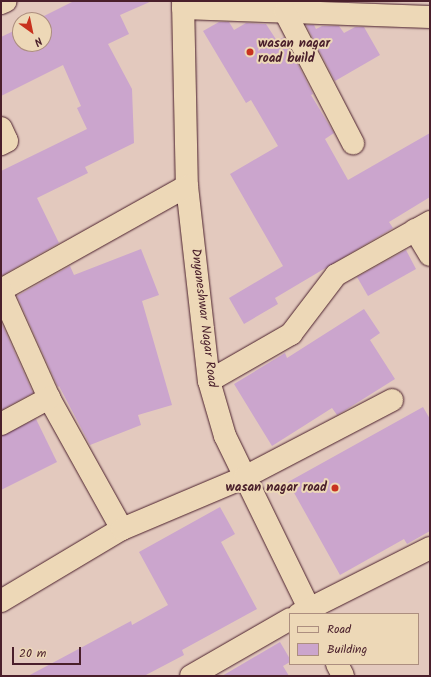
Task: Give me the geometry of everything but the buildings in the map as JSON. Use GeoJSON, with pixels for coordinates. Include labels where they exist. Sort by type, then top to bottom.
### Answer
{"type":"FeatureCollection","features":[{"type":"Feature","properties":{"kind":"street"},"geometry":{"type":"LineString","coordinates":[[1,3],[6,1]]}},
{"type":"Feature","properties":{"kind":"street"},"geometry":{"type":"LineString","coordinates":[[183,5],[285,12],[430,17]]}},
{"type":"Feature","properties":{"kind":"street","name":"Dnyaneshwar Nagar Road"},"geometry":{"type":"LineString","coordinates":[[183,5],[187,186],[208,381],[225,436],[306,612]]}},
{"type":"Feature","properties":{"kind":"street"},"geometry":{"type":"LineString","coordinates":[[285,12],[353,143]]}},
{"type":"Feature","properties":{"kind":"street"},"geometry":{"type":"LineString","coordinates":[[1,128],[7,141],[1,144]]}},
{"type":"Feature","properties":{"kind":"street"},"geometry":{"type":"LineString","coordinates":[[122,529],[49,398],[1,290],[187,186]]}},
{"type":"Feature","properties":{"kind":"street"},"geometry":{"type":"LineString","coordinates":[[208,381],[291,334],[336,275],[423,226],[430,255]]}},
{"type":"Feature","properties":{"kind":"street"},"geometry":{"type":"LineString","coordinates":[[1,424],[49,398]]}},
{"type":"Feature","properties":{"kind":"street"},"geometry":{"type":"LineString","coordinates":[[1,600],[122,529],[245,477],[392,400]]}},
{"type":"Feature","properties":{"kind":"street"},"geometry":{"type":"LineString","coordinates":[[306,612],[430,548]]}},
{"type":"Feature","properties":{"kind":"street"},"geometry":{"type":"LineString","coordinates":[[191,676],[289,620]]}},
{"type":"Feature","properties":{"kind":"street"},"geometry":{"type":"LineString","coordinates":[[338,665],[343,676]]}},
{"type":"Feature","properties":{"kind":"place","name":"wasan nagar road build"},"geometry":{"type":"Point","coordinates":[250,52]}},
{"type":"Feature","properties":{"kind":"place","name":"wasan nagar road"},"geometry":{"type":"Point","coordinates":[335,488]}}]}
